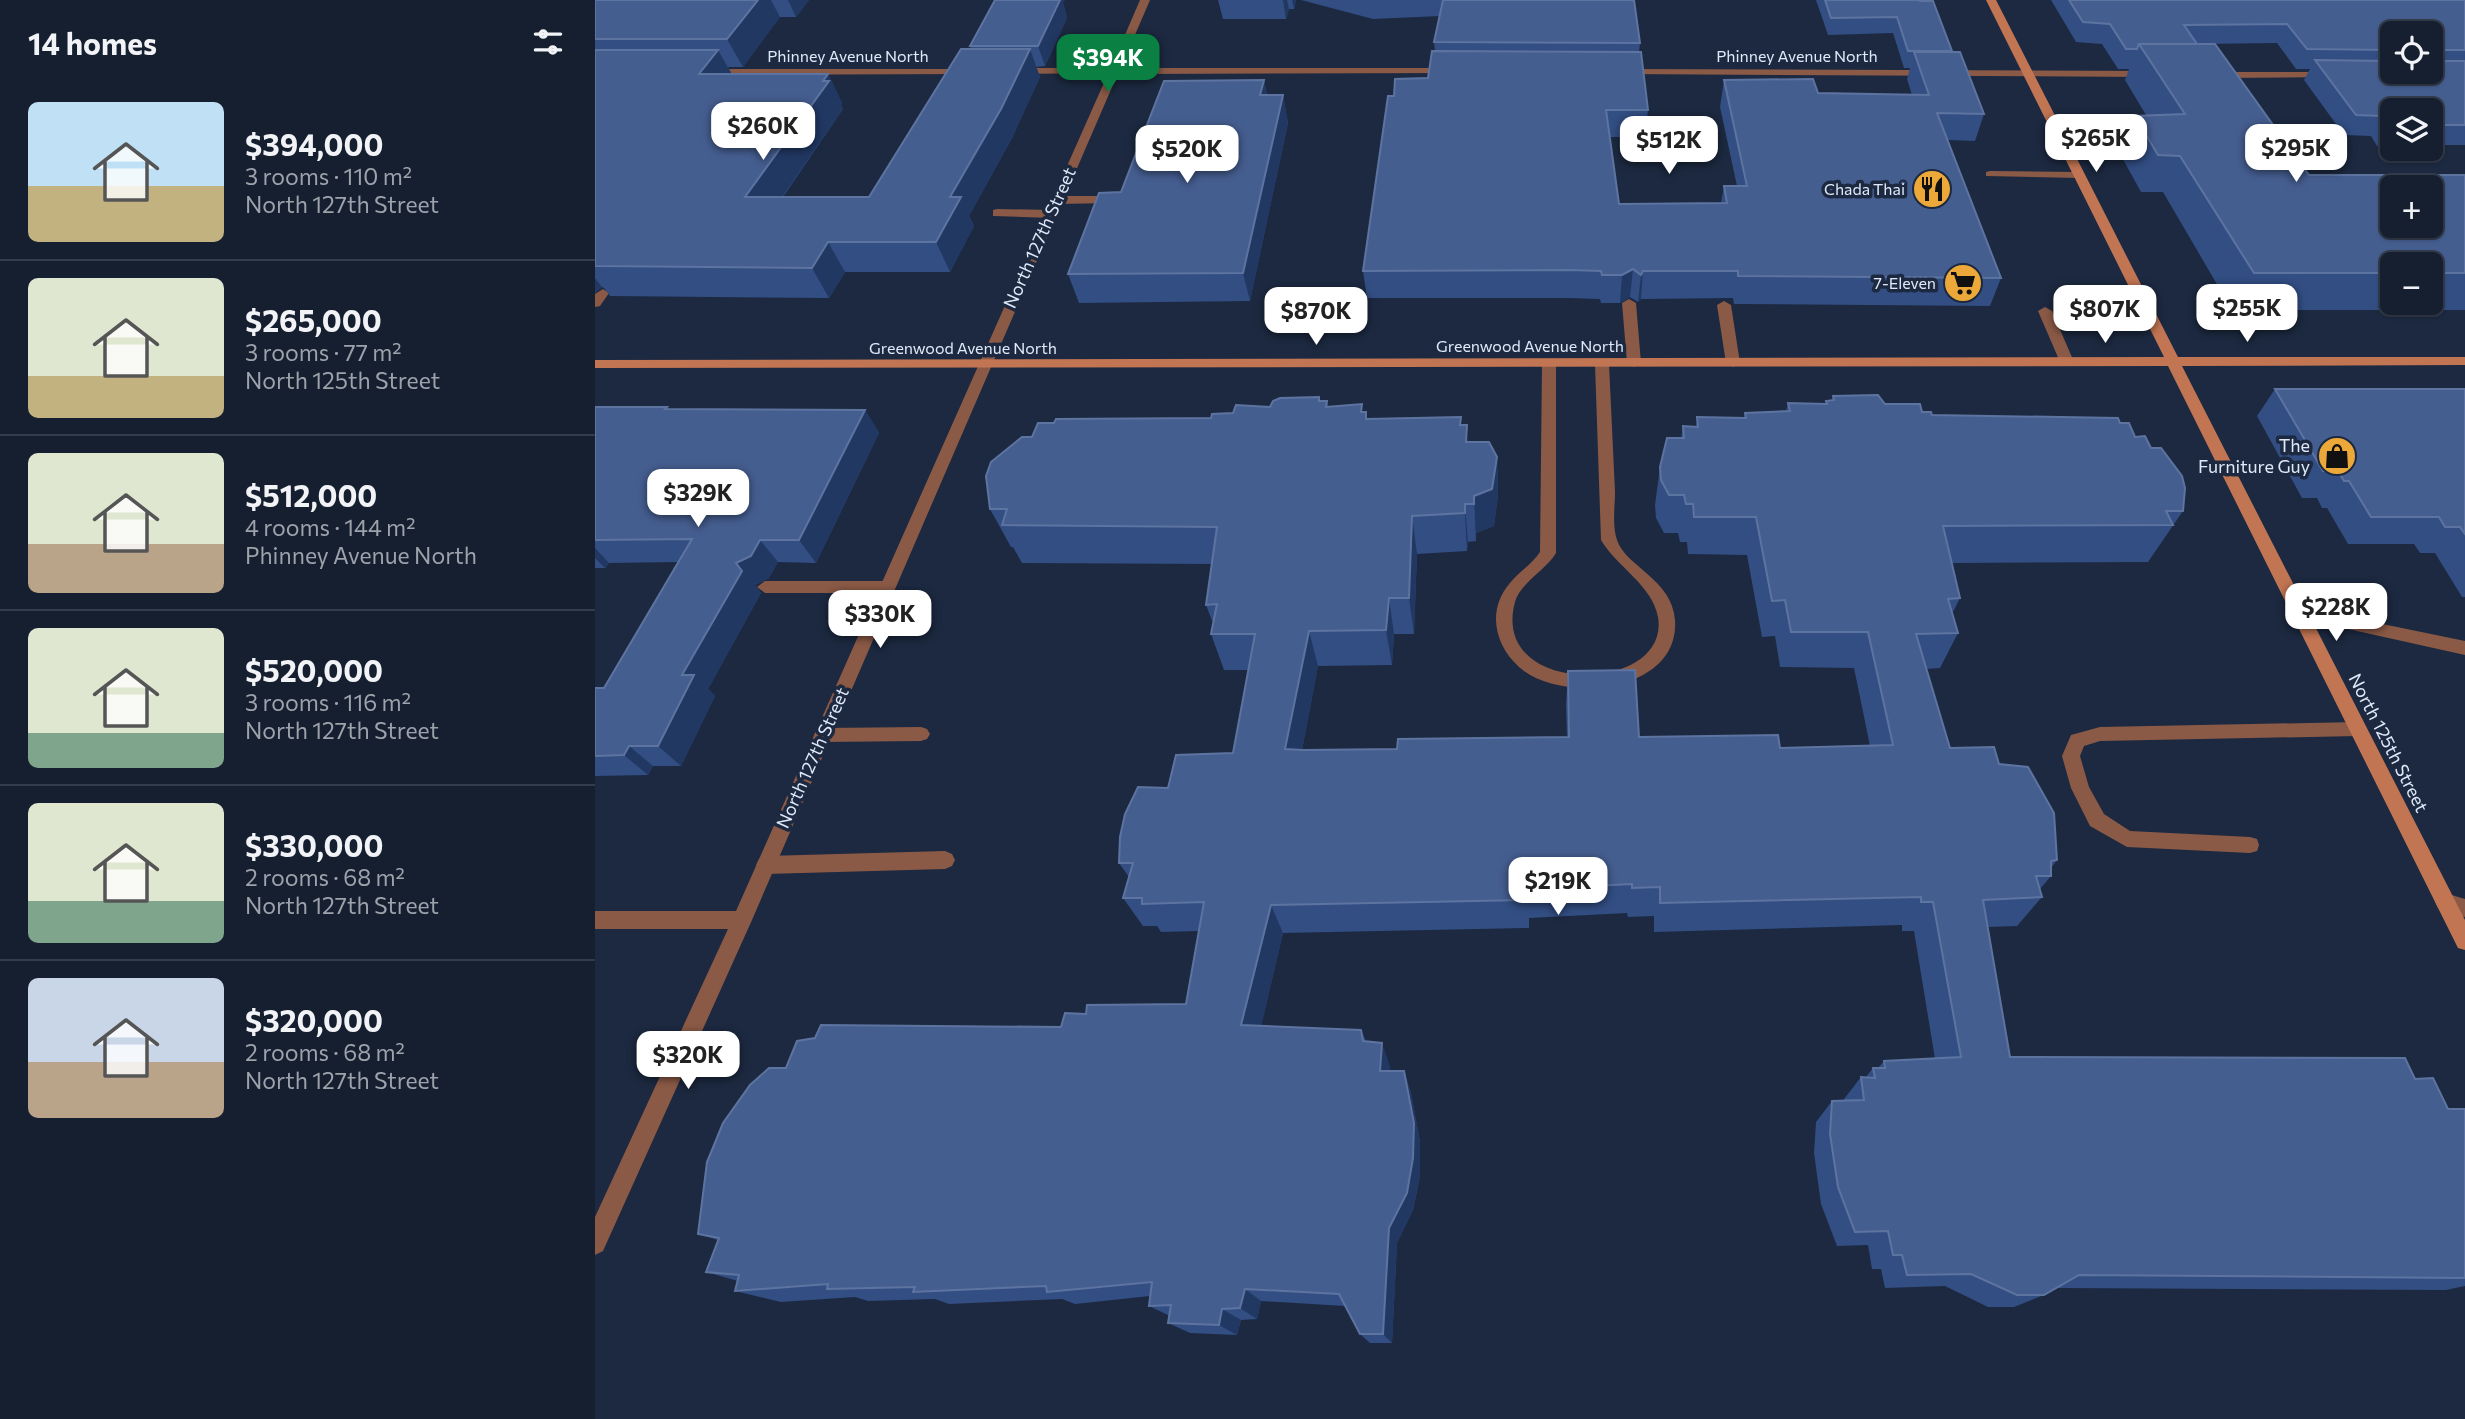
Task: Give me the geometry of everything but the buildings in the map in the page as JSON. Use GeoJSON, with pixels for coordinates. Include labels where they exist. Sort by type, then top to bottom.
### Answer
{"type":"FeatureCollection","features":[{"type":"Feature","properties":{"kind":"main road","name":"North 125th Street"},"geometry":{"type":"LineString","coordinates":[[1991,0],[2465,941]]}},
{"type":"Feature","properties":{"kind":"main road","name":"Greenwood Avenue North"},"geometry":{"type":"LineString","coordinates":[[595,364],[2465,361]]}},
{"type":"Feature","properties":{"kind":"street"},"geometry":{"type":"LineString","coordinates":[[1106,75],[1117,65],[1145,0]]}},
{"type":"Feature","properties":{"kind":"street"},"geometry":{"type":"LineString","coordinates":[[1117,65],[1126,67],[1128,71]]}},
{"type":"Feature","properties":{"kind":"street","name":"Phinney Avenue North"},"geometry":{"type":"LineString","coordinates":[[700,72],[983,71]]}},
{"type":"Feature","properties":{"kind":"street"},"geometry":{"type":"LineString","coordinates":[[996,71],[1106,75],[1128,71],[1467,71]]}},
{"type":"Feature","properties":{"kind":"street","name":"Phinney Avenue North"},"geometry":{"type":"LineString","coordinates":[[1606,71],[2169,74]]}},
{"type":"Feature","properties":{"kind":"street"},"geometry":{"type":"LineString","coordinates":[[2196,74],[2344,75]]}},
{"type":"Feature","properties":{"kind":"street","name":"North 127th Street"},"geometry":{"type":"LineString","coordinates":[[595,1243],[742,920],[1051,214],[1106,75]]}},
{"type":"Feature","properties":{"kind":"street"},"geometry":{"type":"LineString","coordinates":[[2236,75],[2243,85]]}},
{"type":"Feature","properties":{"kind":"street"},"geometry":{"type":"LineString","coordinates":[[1990,174],[2079,175]]}},
{"type":"Feature","properties":{"kind":"street"},"geometry":{"type":"LineString","coordinates":[[1057,200],[1109,200]]}},
{"type":"Feature","properties":{"kind":"street"},"geometry":{"type":"LineString","coordinates":[[997,213],[1051,214]]}},
{"type":"Feature","properties":{"kind":"street"},"geometry":{"type":"LineString","coordinates":[[1629,303],[1634,363]]}},
{"type":"Feature","properties":{"kind":"street"},"geometry":{"type":"LineString","coordinates":[[1724,305],[1733,363]]}},
{"type":"Feature","properties":{"kind":"street"},"geometry":{"type":"LineString","coordinates":[[2045,311],[2067,362]]}},
{"type":"Feature","properties":{"kind":"street"},"geometry":{"type":"LineString","coordinates":[[1549,364],[1548,553],[1516,586],[1507,602],[1504,619],[1507,637],[1517,654],[1532,668],[1553,679],[1576,684],[1601,684],[1624,678],[1643,667],[1657,653],[1665,636],[1667,618],[1661,600],[1650,585],[1619,557],[1609,540],[1602,364]]}},
{"type":"Feature","properties":{"kind":"street"},"geometry":{"type":"LineString","coordinates":[[765,587],[887,587]]}},
{"type":"Feature","properties":{"kind":"street"},"geometry":{"type":"LineString","coordinates":[[2299,613],[2465,648]]}},
{"type":"Feature","properties":{"kind":"street"},"geometry":{"type":"LineString","coordinates":[[2250,845],[2127,839],[2097,820],[2080,788],[2071,756],[2077,740],[2100,734],[2357,729]]}},
{"type":"Feature","properties":{"kind":"street"},"geometry":{"type":"LineString","coordinates":[[823,735],[921,734]]}},
{"type":"Feature","properties":{"kind":"street"},"geometry":{"type":"LineString","coordinates":[[766,865],[945,860]]}},
{"type":"Feature","properties":{"kind":"street"},"geometry":{"type":"LineString","coordinates":[[2445,902],[2465,908]]}},
{"type":"Feature","properties":{"kind":"street"},"geometry":{"type":"LineString","coordinates":[[595,920],[742,920]]}},
{"type":"Feature","properties":{"kind":"place","name":"Chada Thai"},"geometry":{"type":"Point","coordinates":[1932,189]}},
{"type":"Feature","properties":{"kind":"place","name":"7-Eleven"},"geometry":{"type":"Point","coordinates":[1963,283]}},
{"type":"Feature","properties":{"kind":"place","name":"The Furniture Guy"},"geometry":{"type":"Point","coordinates":[2337,456]}}]}
